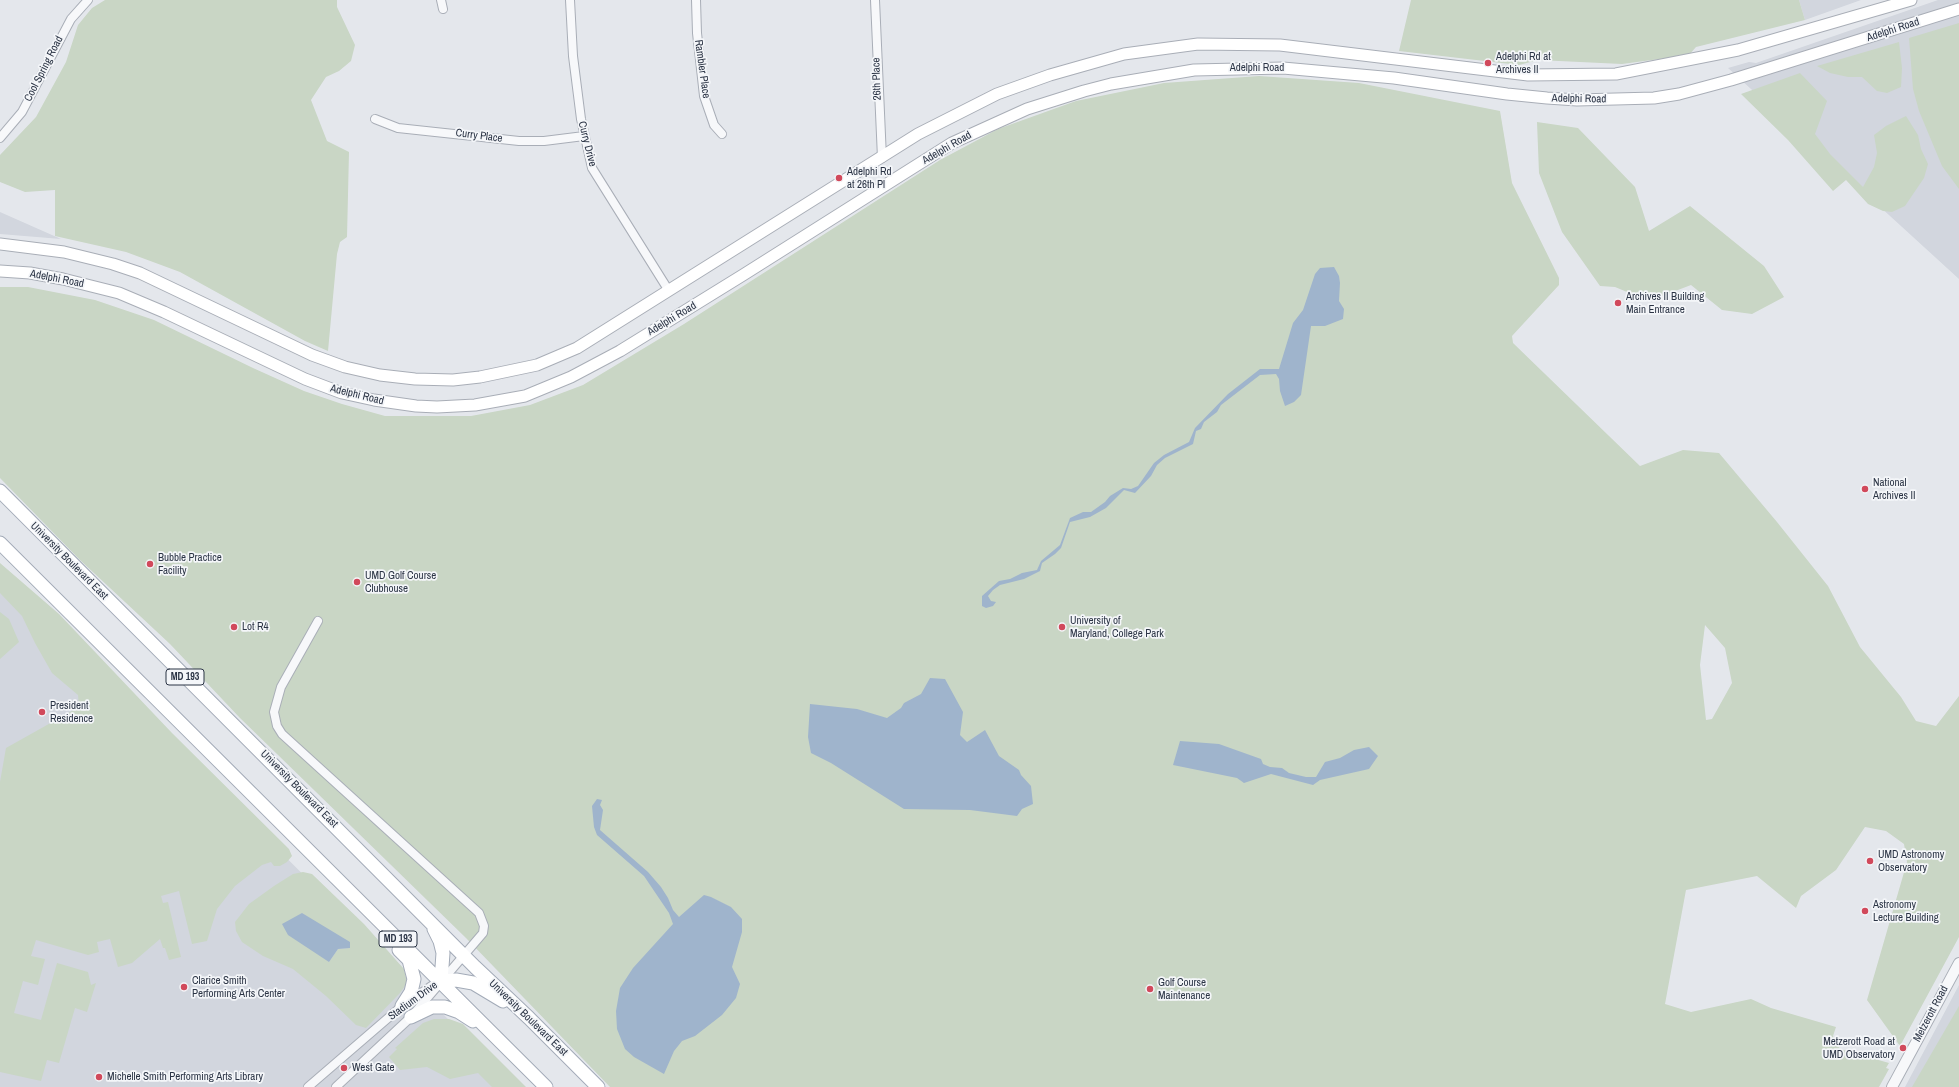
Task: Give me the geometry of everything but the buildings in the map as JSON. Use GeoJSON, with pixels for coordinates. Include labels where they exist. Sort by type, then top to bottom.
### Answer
{"type":"FeatureCollection","features":[{"type":"Feature","properties":{"kind":"main road","name":"Adelphi Road"},"geometry":{"type":"LineString","coordinates":[[0,244],[64,252],[113,264],[140,273],[328,362],[380,375],[415,379],[476,378],[537,365],[577,348],[918,134],[997,94],[1072,69],[1124,54],[1198,44],[1280,45],[1528,75],[1616,74],[1738,50],[1911,0]]}},
{"type":"Feature","properties":{"kind":"main road","name":"Adelphi Road"},"geometry":{"type":"LineString","coordinates":[[0,271],[30,273],[63,279],[119,293],[164,312],[305,379],[342,393],[374,400],[416,406],[437,407],[475,405],[525,396],[571,377],[620,351],[952,143],[1028,109],[1084,91],[1111,84],[1194,70],[1283,68],[1394,78],[1552,99],[1577,100],[1654,98],[1679,94],[1731,80],[1959,9]]}},
{"type":"Feature","properties":{"kind":"main road","name":"University Boulevard East"},"geometry":{"type":"LineString","coordinates":[[0,491],[464,956],[598,1087]]}},
{"type":"Feature","properties":{"kind":"main road","name":"MD 193"},"geometry":{"type":"LineString","coordinates":[[0,543],[546,1087]]}},
{"type":"Feature","properties":{"kind":"main road"},"geometry":{"type":"LineString","coordinates":[[355,897],[363,914],[409,960],[413,976],[413,987],[402,1006]]}},
{"type":"Feature","properties":{"kind":"main road"},"geometry":{"type":"LineString","coordinates":[[420,912],[435,930],[443,949],[443,972],[441,981],[456,980],[479,986],[529,1018]]}},
{"type":"Feature","properties":{"kind":"main road"},"geometry":{"type":"LineString","coordinates":[[411,1017],[432,1007],[447,1007],[459,1012],[497,1037]]}},
{"type":"Feature","properties":{"kind":"street","name":"Cool Spring Road"},"geometry":{"type":"LineString","coordinates":[[0,138],[22,112],[60,37],[71,19],[88,0]]}},
{"type":"Feature","properties":{"kind":"street"},"geometry":{"type":"LineString","coordinates":[[441,0],[443,9]]}},
{"type":"Feature","properties":{"kind":"street","name":"Curry Drive"},"geometry":{"type":"LineString","coordinates":[[570,0],[573,56],[584,136],[592,168],[669,291]]}},
{"type":"Feature","properties":{"kind":"street","name":"Rambler Place"},"geometry":{"type":"LineString","coordinates":[[696,0],[697,33],[704,96],[714,125],[722,134]]}},
{"type":"Feature","properties":{"kind":"street","name":"26th Place"},"geometry":{"type":"LineString","coordinates":[[875,0],[882,158]]}},
{"type":"Feature","properties":{"kind":"street","name":"Curry Place"},"geometry":{"type":"LineString","coordinates":[[375,119],[398,128],[519,141],[544,141],[584,136]]}},
{"type":"Feature","properties":{"kind":"street"},"geometry":{"type":"LineString","coordinates":[[318,621],[281,688],[274,712],[276,726],[282,734],[479,913],[483,919],[483,933],[441,981]]}},
{"type":"Feature","properties":{"kind":"street","name":"Metzerott Road"},"geometry":{"type":"LineString","coordinates":[[1892,1087],[1959,963]]}},
{"type":"Feature","properties":{"kind":"street","name":"Stadium Drive"},"geometry":{"type":"LineString","coordinates":[[308,1087],[402,1006],[441,981]]}},
{"type":"Feature","properties":{"kind":"street","name":"Stadium Drive"},"geometry":{"type":"LineString","coordinates":[[336,1087],[411,1017],[441,981]]}},
{"type":"Feature","properties":{"kind":"shaded area"},"geometry":{"type":"Polygon","coordinates":[[[1799,0],[1861,0],[1805,20],[1799,0]]]}},
{"type":"Feature","properties":{"kind":"shaded area"},"geometry":{"type":"Polygon","coordinates":[[[1938,0],[1959,0],[1959,279],[1728,68],[1749,62],[1756,63],[1938,0]]]}},
{"type":"Feature","properties":{"kind":"shaded area"},"geometry":{"type":"Polygon","coordinates":[[[0,212],[61,239],[0,234],[0,212]]]}},
{"type":"Feature","properties":{"kind":"shaded area"},"geometry":{"type":"Polygon","coordinates":[[[0,572],[456,1027],[518,1087],[0,1087],[0,572]]]}},
{"type":"Feature","properties":{"kind":"shaded area"},"geometry":{"type":"Polygon","coordinates":[[[1959,985],[1959,1087],[1905,1087],[1959,985]]]}},
{"type":"Feature","properties":{"kind":"green space"},"geometry":{"type":"Polygon","coordinates":[[[105,0],[337,0],[337,7],[355,45],[351,61],[339,71],[326,77],[311,100],[327,141],[349,152],[347,237],[340,242],[337,254],[328,351],[305,341],[180,272],[126,252],[55,236],[55,190],[25,192],[0,182],[0,155],[36,117],[66,62],[78,25],[92,8],[105,0]]]}},
{"type":"Feature","properties":{"kind":"green space"},"geometry":{"type":"Polygon","coordinates":[[[1411,0],[1799,0],[1805,20],[1696,47],[1689,55],[1622,64],[1538,60],[1519,65],[1399,51],[1411,0]]]}},
{"type":"Feature","properties":{"kind":"green space"},"geometry":{"type":"Polygon","coordinates":[[[1959,23],[1959,189],[1942,166],[1919,111],[1913,89],[1909,38],[1959,23]]]}},
{"type":"Feature","properties":{"kind":"green space"},"geometry":{"type":"Polygon","coordinates":[[[1899,42],[1902,68],[1901,87],[1887,93],[1877,91],[1862,77],[1848,77],[1830,73],[1817,66],[1899,42]]]}},
{"type":"Feature","properties":{"kind":"green space"},"geometry":{"type":"Polygon","coordinates":[[[1800,73],[1827,101],[1815,134],[1830,154],[1863,187],[1874,167],[1877,153],[1874,135],[1886,126],[1906,116],[1918,135],[1921,149],[1928,164],[1924,178],[1905,206],[1892,212],[1883,211],[1868,204],[1846,180],[1833,191],[1788,140],[1741,94],[1800,73]]]}},
{"type":"Feature","properties":{"kind":"green space","name":"University of Maryland, College Park"},"geometry":{"type":"Polygon","coordinates":[[[1259,76],[1359,83],[1500,111],[1512,183],[1559,278],[1559,285],[1512,336],[1513,343],[1640,466],[1683,450],[1719,453],[1828,586],[1860,647],[1901,697],[1916,721],[1936,726],[1959,696],[1959,937],[1900,1046],[1867,1000],[1907,862],[1904,844],[1886,831],[1865,827],[1836,870],[1801,896],[1796,908],[1757,876],[1686,890],[1665,1004],[1691,1012],[1751,999],[1771,1008],[1836,1027],[1833,1036],[1840,1049],[1889,1063],[1886,1068],[1889,1069],[1879,1087],[610,1087],[466,938],[240,718],[170,644],[80,560],[0,478],[0,287],[28,287],[95,300],[154,320],[304,391],[342,404],[385,416],[471,416],[530,405],[583,385],[684,324],[940,160],[998,129],[1076,101],[1164,83],[1259,76]],[[1705,625],[1700,665],[1706,720],[1712,719],[1732,683],[1725,648],[1705,625]]]}},
{"type":"Feature","properties":{"kind":"green space"},"geometry":{"type":"Polygon","coordinates":[[[1537,122],[1578,128],[1635,187],[1649,231],[1690,206],[1764,266],[1784,297],[1752,314],[1722,310],[1691,285],[1649,301],[1615,287],[1600,286],[1562,232],[1539,173],[1537,122]]]}},
{"type":"Feature","properties":{"kind":"green space"},"geometry":{"type":"Polygon","coordinates":[[[0,563],[59,614],[172,733],[289,849],[292,856],[287,862],[280,866],[274,866],[271,862],[262,865],[235,886],[217,909],[207,941],[192,944],[179,891],[161,896],[163,903],[168,902],[181,957],[169,960],[160,939],[132,963],[118,967],[110,939],[97,942],[99,952],[88,955],[36,940],[31,956],[45,959],[38,985],[23,981],[14,1013],[41,1020],[57,963],[88,972],[91,985],[96,983],[87,1012],[75,1008],[59,1063],[47,1060],[41,1081],[0,1072],[0,782],[6,748],[79,707],[78,695],[52,673],[22,616],[0,593],[0,563]]]}},
{"type":"Feature","properties":{"kind":"green space"},"geometry":{"type":"Polygon","coordinates":[[[0,612],[9,619],[19,642],[0,659],[0,612]]]}},
{"type":"Feature","properties":{"kind":"green space"},"geometry":{"type":"Polygon","coordinates":[[[303,872],[312,874],[364,924],[404,969],[407,983],[400,993],[366,1028],[356,1025],[326,996],[293,969],[263,956],[242,942],[236,931],[235,922],[249,904],[293,874],[303,872]],[[302,913],[329,962],[338,949],[350,948],[302,913]]]}},
{"type":"Feature","properties":{"kind":"green space"},"geometry":{"type":"Polygon","coordinates":[[[1959,1006],[1959,1087],[1912,1087],[1959,1006]]]}},
{"type":"Feature","properties":{"kind":"green space"},"geometry":{"type":"Polygon","coordinates":[[[434,1019],[449,1019],[463,1024],[526,1087],[492,1087],[478,1073],[450,1079],[427,1067],[400,1070],[389,1057],[397,1049],[395,1048],[423,1023],[434,1019]]]}},
{"type":"Feature","properties":{"kind":"water"},"geometry":{"type":"Polygon","coordinates":[[[1334,267],[1339,276],[1339,301],[1344,309],[1343,319],[1325,326],[1311,326],[1301,395],[1294,402],[1285,406],[1280,391],[1279,379],[1276,374],[1260,375],[1221,405],[1217,412],[1204,422],[1201,429],[1196,431],[1193,444],[1165,458],[1157,465],[1151,476],[1135,493],[1124,490],[1106,508],[1090,517],[1070,522],[1061,548],[1042,563],[1040,571],[1024,579],[1000,585],[988,596],[991,601],[996,602],[993,606],[986,608],[982,606],[982,596],[999,581],[1010,579],[1022,573],[1037,570],[1041,561],[1060,545],[1070,518],[1083,512],[1091,512],[1105,502],[1110,496],[1123,488],[1131,489],[1138,486],[1154,463],[1164,455],[1189,442],[1195,428],[1228,394],[1260,369],[1279,369],[1293,323],[1303,310],[1315,274],[1320,268],[1334,267]]]}},
{"type":"Feature","properties":{"kind":"water"},"geometry":{"type":"Polygon","coordinates":[[[930,678],[945,679],[963,712],[960,735],[967,742],[985,730],[999,756],[1019,770],[1021,775],[1031,786],[1033,804],[1022,809],[1017,816],[970,810],[904,809],[831,763],[811,753],[808,737],[810,704],[857,709],[887,718],[901,708],[904,703],[921,694],[930,678]]]}},
{"type":"Feature","properties":{"kind":"water"},"geometry":{"type":"Polygon","coordinates":[[[1180,741],[1219,744],[1261,759],[1263,764],[1270,767],[1282,768],[1289,773],[1306,777],[1316,777],[1325,762],[1340,758],[1354,750],[1369,747],[1378,756],[1369,769],[1320,780],[1313,785],[1271,774],[1244,783],[1237,778],[1173,765],[1180,741]]]}},
{"type":"Feature","properties":{"kind":"water"},"geometry":{"type":"Polygon","coordinates":[[[597,799],[602,800],[600,805],[603,810],[600,830],[648,872],[661,887],[673,910],[679,917],[704,895],[731,907],[742,919],[742,932],[732,967],[740,984],[736,998],[722,1015],[695,1036],[682,1041],[674,1051],[664,1074],[634,1057],[625,1049],[617,1029],[616,1011],[620,988],[633,968],[673,924],[669,913],[644,876],[597,835],[594,827],[592,806],[597,799]]]}},
{"type":"Feature","properties":{"kind":"water"},"geometry":{"type":"Polygon","coordinates":[[[302,913],[350,942],[350,948],[338,949],[329,962],[288,935],[282,924],[302,913]]]}},
{"type":"Feature","properties":{"kind":"place","name":"Adelphi Rd at Archives II"},"geometry":{"type":"Point","coordinates":[1488,63]}},
{"type":"Feature","properties":{"kind":"place","name":"Adelphi Rd at 26th Pl"},"geometry":{"type":"Point","coordinates":[839,178]}},
{"type":"Feature","properties":{"kind":"place","name":"Archives II Building Main Entrance"},"geometry":{"type":"Point","coordinates":[1618,303]}},
{"type":"Feature","properties":{"kind":"place","name":"National Archives II"},"geometry":{"type":"Point","coordinates":[1865,489]}},
{"type":"Feature","properties":{"kind":"place","name":"Bubble Practice Facility"},"geometry":{"type":"Point","coordinates":[150,564]}},
{"type":"Feature","properties":{"kind":"place","name":"UMD Golf Course Clubhouse"},"geometry":{"type":"Point","coordinates":[357,582]}},
{"type":"Feature","properties":{"kind":"place","name":"Lot R4"},"geometry":{"type":"Point","coordinates":[234,627]}},
{"type":"Feature","properties":{"kind":"place","name":"University of Maryland, College Park"},"geometry":{"type":"Point","coordinates":[1062,627]}},
{"type":"Feature","properties":{"kind":"place","name":"President Residence"},"geometry":{"type":"Point","coordinates":[42,712]}},
{"type":"Feature","properties":{"kind":"place","name":"UMD Astronomy Observatory"},"geometry":{"type":"Point","coordinates":[1870,861]}},
{"type":"Feature","properties":{"kind":"place","name":"Astronomy Lecture Building"},"geometry":{"type":"Point","coordinates":[1865,911]}},
{"type":"Feature","properties":{"kind":"place","name":"Clarice Smith Performing Arts Center"},"geometry":{"type":"Point","coordinates":[184,987]}},
{"type":"Feature","properties":{"kind":"place","name":"Golf Course Maintenance"},"geometry":{"type":"Point","coordinates":[1150,989]}},
{"type":"Feature","properties":{"kind":"place","name":"Metzerott Road at UMD Observatory"},"geometry":{"type":"Point","coordinates":[1903,1048]}},
{"type":"Feature","properties":{"kind":"place","name":"West Gate"},"geometry":{"type":"Point","coordinates":[344,1068]}},
{"type":"Feature","properties":{"kind":"place","name":"Michelle Smith Performing Arts Library"},"geometry":{"type":"Point","coordinates":[99,1077]}}]}
